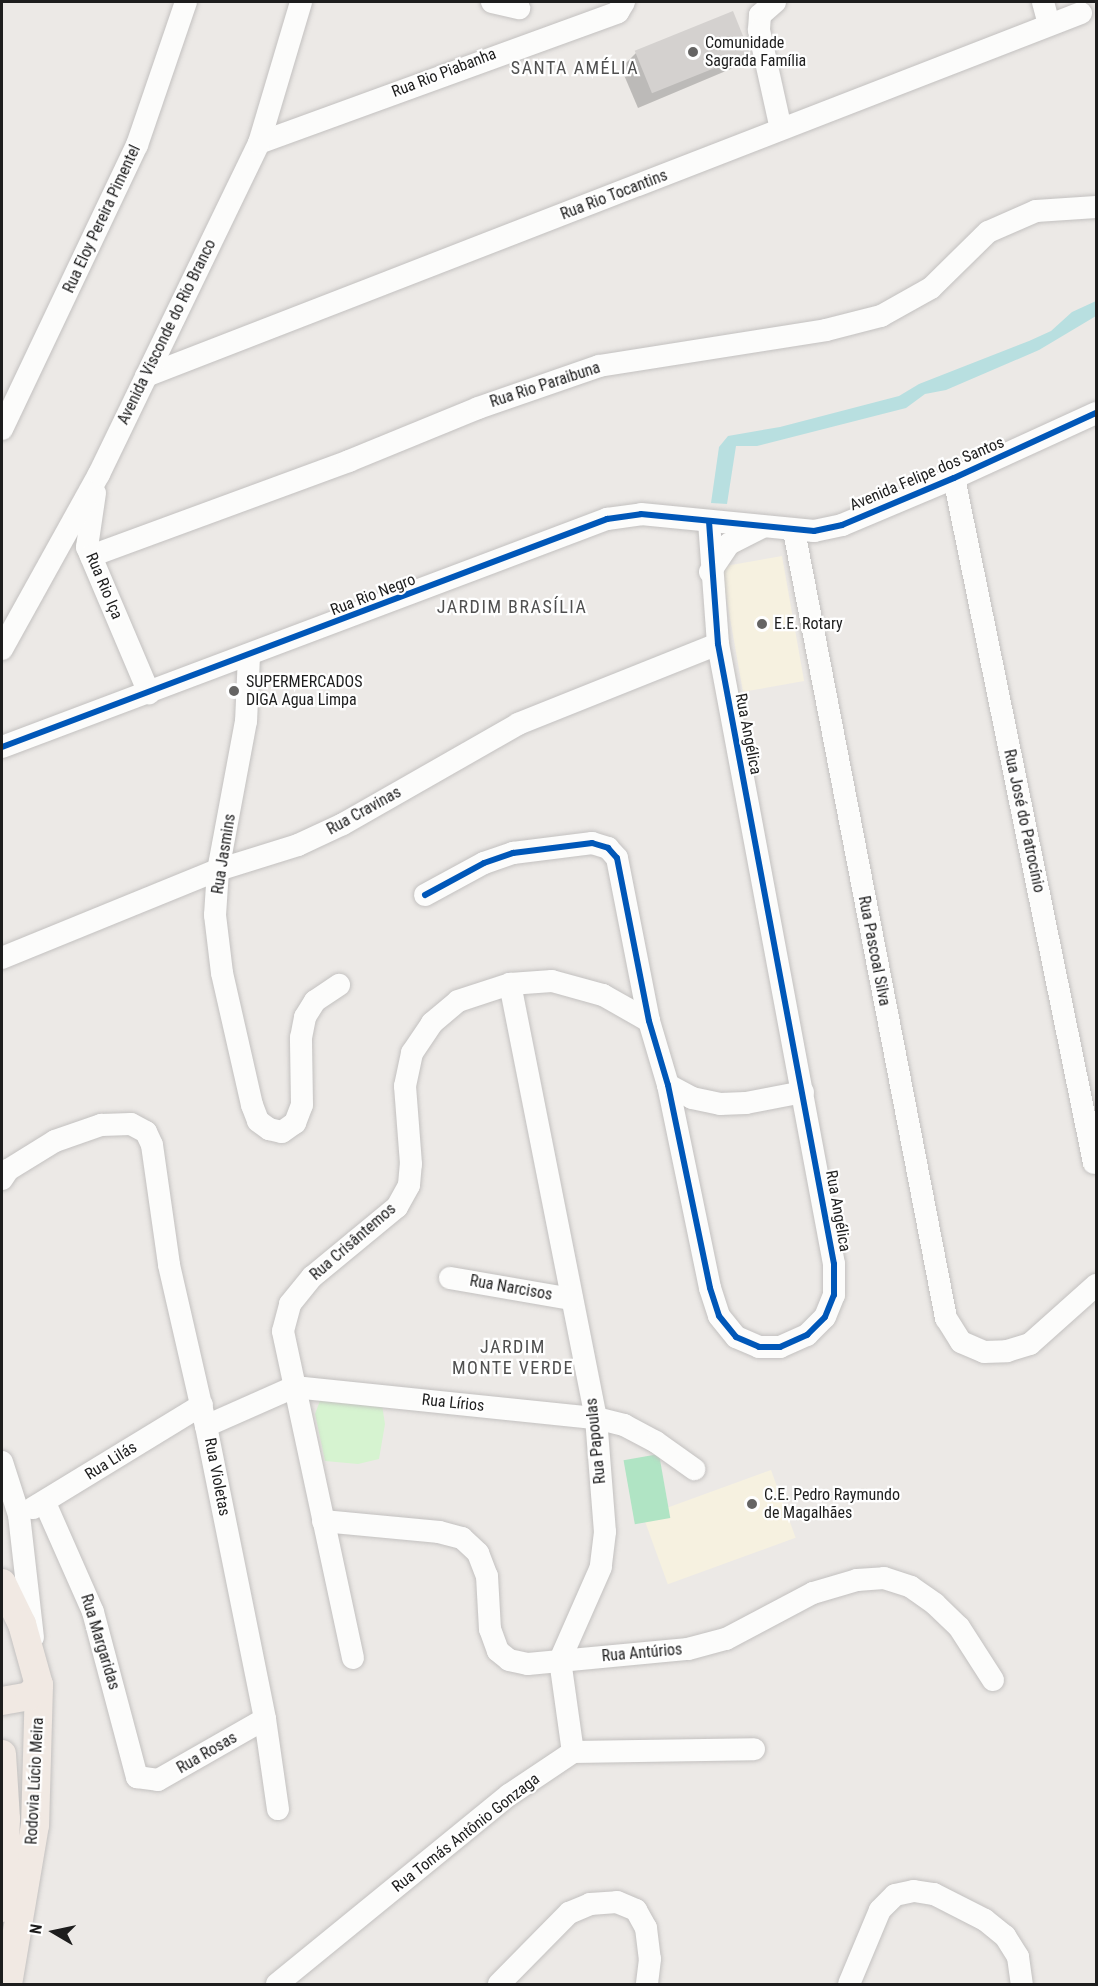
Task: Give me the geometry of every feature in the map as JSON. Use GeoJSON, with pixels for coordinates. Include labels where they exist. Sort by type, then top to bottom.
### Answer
{"type":"FeatureCollection","features":[{"type":"Feature","properties":{"kind":"main road","name":"Rodovia Lúcio Meira"},"geometry":{"type":"LineString","coordinates":[[2,1583],[22,1624],[39,1685],[35,1825],[8,1984]]}},
{"type":"Feature","properties":{"kind":"main road"},"geometry":{"type":"LineString","coordinates":[[2,1701],[28,1696],[39,1685]]}},
{"type":"Feature","properties":{"kind":"main road","name":"Rodovia Lúcio Meira"},"geometry":{"type":"LineString","coordinates":[[2,1754],[6,1820],[2,1908]]}},
{"type":"Feature","properties":{"kind":"street","name":"Rua Eloy Pereira Pimentel"},"geometry":{"type":"LineString","coordinates":[[2,429],[137,145],[186,2]]}},
{"type":"Feature","properties":{"kind":"street","name":"Avenida Visconde do Rio Branco"},"geometry":{"type":"LineString","coordinates":[[2,649],[99,474],[259,143],[301,2]]}},
{"type":"Feature","properties":{"kind":"street"},"geometry":{"type":"LineString","coordinates":[[492,2],[519,8]]}},
{"type":"Feature","properties":{"kind":"street","name":"Rua Rio Piabanha"},"geometry":{"type":"LineString","coordinates":[[259,143],[618,12],[624,2]]}},
{"type":"Feature","properties":{"kind":"street"},"geometry":{"type":"LineString","coordinates":[[775,2],[760,15],[759,30],[781,129]]}},
{"type":"Feature","properties":{"kind":"street"},"geometry":{"type":"LineString","coordinates":[[1043,2],[1049,24]]}},
{"type":"Feature","properties":{"kind":"street","name":"Rua Rio Tocantins"},"geometry":{"type":"LineString","coordinates":[[146,376],[1081,13]]}},
{"type":"Feature","properties":{"kind":"street","name":"Rua Rio Paraibuna"},"geometry":{"type":"LineString","coordinates":[[49,561],[70,544],[89,551],[349,460],[477,408],[599,366],[826,330],[882,315],[931,288],[988,232],[1036,211],[1096,207]]}},
{"type":"Feature","properties":{"kind":"street","name":"Avenida Felipe dos Santos"},"geometry":{"type":"LineString","coordinates":[[762,527],[814,531],[842,525],[954,478],[1096,413]]}},
{"type":"Feature","properties":{"kind":"street","name":"Rua Rio Iça"},"geometry":{"type":"LineString","coordinates":[[99,474],[89,551],[148,693]]}},
{"type":"Feature","properties":{"kind":"street","name":"Rua José do Patrocínio"},"geometry":{"type":"LineString","coordinates":[[954,478],[1094,1163]]}},
{"type":"Feature","properties":{"kind":"street","name":"Rua Rio Negro"},"geometry":{"type":"LineString","coordinates":[[2,747],[249,656],[607,519],[641,514],[762,527]]}},
{"type":"Feature","properties":{"kind":"street","name":"Rua Angélica"},"geometry":{"type":"LineString","coordinates":[[425,895],[484,863],[513,853],[592,843],[608,848],[617,858],[649,1021],[668,1085],[710,1288],[719,1316],[736,1337],[759,1347],[780,1347],[807,1335],[825,1317],[834,1294],[834,1264],[718,644],[710,572],[709,520]]}},
{"type":"Feature","properties":{"kind":"street"},"geometry":{"type":"LineString","coordinates":[[710,572],[729,544],[762,527]]}},
{"type":"Feature","properties":{"kind":"street","name":"Rua Pascoal Silva"},"geometry":{"type":"LineString","coordinates":[[794,531],[943,1308],[961,1342],[984,1352],[1007,1351],[1030,1344],[1096,1286]]}},
{"type":"Feature","properties":{"kind":"street","name":"Rua Cravinas"},"geometry":{"type":"LineString","coordinates":[[2,958],[218,870],[298,845],[343,824],[518,724],[718,644]]}},
{"type":"Feature","properties":{"kind":"street","name":"Rua Jasmins"},"geometry":{"type":"LineString","coordinates":[[249,656],[236,790],[218,870],[215,915],[222,973],[258,1120],[269,1129],[282,1132],[295,1123],[302,1106],[301,1038],[305,1017],[315,1001],[339,985]]}},
{"type":"Feature","properties":{"kind":"street","name":"Rua Crisântemos"},"geometry":{"type":"LineString","coordinates":[[353,1658],[283,1331],[290,1304],[312,1277],[397,1207],[409,1185],[411,1164],[405,1086],[412,1053],[432,1023],[458,1001],[510,984],[563,984],[603,995],[649,1021]]}},
{"type":"Feature","properties":{"kind":"street","name":"Rua Papoulas"},"geometry":{"type":"LineString","coordinates":[[510,984],[596,1418],[605,1532],[601,1568],[560,1660]]}},
{"type":"Feature","properties":{"kind":"street"},"geometry":{"type":"LineString","coordinates":[[668,1085],[692,1098],[720,1104],[746,1103],[803,1092]]}},
{"type":"Feature","properties":{"kind":"street","name":"Rua Violetas"},"geometry":{"type":"LineString","coordinates":[[2,1179],[8,1170],[55,1141],[101,1125],[130,1124],[146,1132],[152,1145],[169,1265],[204,1416],[266,1719],[278,1809]]}},
{"type":"Feature","properties":{"kind":"street","name":"Rua Narcisos"},"geometry":{"type":"LineString","coordinates":[[450,1278],[571,1299]]}},
{"type":"Feature","properties":{"kind":"street","name":"Rua Lírios"},"geometry":{"type":"LineString","coordinates":[[204,1416],[294,1388],[596,1418],[624,1425],[656,1442],[694,1469]]}},
{"type":"Feature","properties":{"kind":"street","name":"Rua Lilás"},"geometry":{"type":"LineString","coordinates":[[11,1502],[45,1503],[204,1416]]}},
{"type":"Feature","properties":{"kind":"street"},"geometry":{"type":"LineString","coordinates":[[2,1462],[11,1502],[39,1685]]}},
{"type":"Feature","properties":{"kind":"street","name":"Rua Margaridas"},"geometry":{"type":"LineString","coordinates":[[45,1503],[93,1612],[132,1767],[137,1777],[147,1781]]}},
{"type":"Feature","properties":{"kind":"street","name":"Rua Antúrios"},"geometry":{"type":"LineString","coordinates":[[323,1521],[439,1532],[462,1539],[478,1553],[487,1576],[490,1629],[498,1651],[509,1660],[528,1664],[707,1644],[726,1639],[813,1593],[857,1580],[884,1578],[911,1587],[959,1627],[993,1680]]}},
{"type":"Feature","properties":{"kind":"street"},"geometry":{"type":"LineString","coordinates":[[560,1660],[573,1752],[754,1749]]}},
{"type":"Feature","properties":{"kind":"street","name":"Rua Rosas"},"geometry":{"type":"LineString","coordinates":[[147,1781],[167,1776],[266,1719]]}},
{"type":"Feature","properties":{"kind":"street","name":"Rua Tomás Antônio Gonzaga"},"geometry":{"type":"LineString","coordinates":[[277,1984],[509,1795],[573,1752]]}},
{"type":"Feature","properties":{"kind":"street"},"geometry":{"type":"LineString","coordinates":[[849,1984],[880,1910],[895,1895],[914,1891],[934,1894],[986,1920],[1005,1936],[1018,1957],[1022,1984]]}},
{"type":"Feature","properties":{"kind":"street"},"geometry":{"type":"LineString","coordinates":[[499,1984],[569,1913],[590,1904],[617,1902],[636,1910],[646,1928],[650,1959],[647,1984]]}},
{"type":"Feature","properties":{"kind":"shaded area","name":"E.E. Rotary"},"geometry":{"type":"Polygon","coordinates":[[[782,556],[804,681],[743,692],[721,567],[782,556]]]}},
{"type":"Feature","properties":{"kind":"shaded area","name":"C.E. Pedro Raymundo de Magalhães"},"geometry":{"type":"Polygon","coordinates":[[[771,1470],[796,1538],[668,1584],[643,1517],[771,1470]]]}},
{"type":"Feature","properties":{"kind":"green space"},"geometry":{"type":"Polygon","coordinates":[[[321,1398],[382,1405],[385,1424],[379,1459],[358,1464],[325,1461],[315,1414],[321,1398]]]}},
{"type":"Feature","properties":{"kind":"green space"},"geometry":{"type":"Polygon","coordinates":[[[659,1454],[670,1518],[635,1524],[624,1460],[659,1454]]]}},
{"type":"Feature","properties":{"kind":"water"},"geometry":{"type":"Polygon","coordinates":[[[1096,301],[1096,316],[1039,350],[946,390],[925,394],[906,408],[757,446],[736,446],[727,504],[711,503],[719,447],[728,436],[780,427],[899,396],[919,384],[1051,331],[1072,312],[1096,301]]]}},
{"type":"Feature","properties":{"kind":"building","name":"Comunidade Sagrada Família"},"geometry":{"type":"Polygon","coordinates":[[[733,11],[750,54],[652,93],[635,51],[733,11]]]}},
{"type":"Feature","properties":{"kind":"cycle path"},"geometry":{"type":"LineString","coordinates":[[2,747],[607,519],[641,514],[814,531],[842,525],[954,478],[1096,413]]}},
{"type":"Feature","properties":{"kind":"cycle path"},"geometry":{"type":"LineString","coordinates":[[425,895],[484,863],[513,853],[592,843],[608,848],[617,858],[649,1021],[668,1085],[710,1288],[719,1316],[736,1337],[759,1347],[780,1347],[807,1335],[825,1317],[834,1295],[834,1264],[718,644],[709,521]]}},
{"type":"Feature","properties":{"kind":"place","name":"Comunidade Sagrada Família"},"geometry":{"type":"Point","coordinates":[693,52]}},
{"type":"Feature","properties":{"kind":"place","name":"E.E. Rotary"},"geometry":{"type":"Point","coordinates":[762,624]}},
{"type":"Feature","properties":{"kind":"place","name":"SUPERMERCADOS DIGA Agua Limpa"},"geometry":{"type":"Point","coordinates":[234,691]}},
{"type":"Feature","properties":{"kind":"place","name":"C.E. Pedro Raymundo de Magalhães"},"geometry":{"type":"Point","coordinates":[752,1504]}},
{"type":"Feature","properties":{"kind":"district","name":"SANTA AMÉLIA"},"geometry":{"type":"Point","coordinates":[575,68]}},
{"type":"Feature","properties":{"kind":"district","name":"JARDIM BRASÍLIA"},"geometry":{"type":"Point","coordinates":[512,607]}},
{"type":"Feature","properties":{"kind":"district","name":"JARDIM MONTE VERDE"},"geometry":{"type":"Point","coordinates":[513,1358]}}]}
